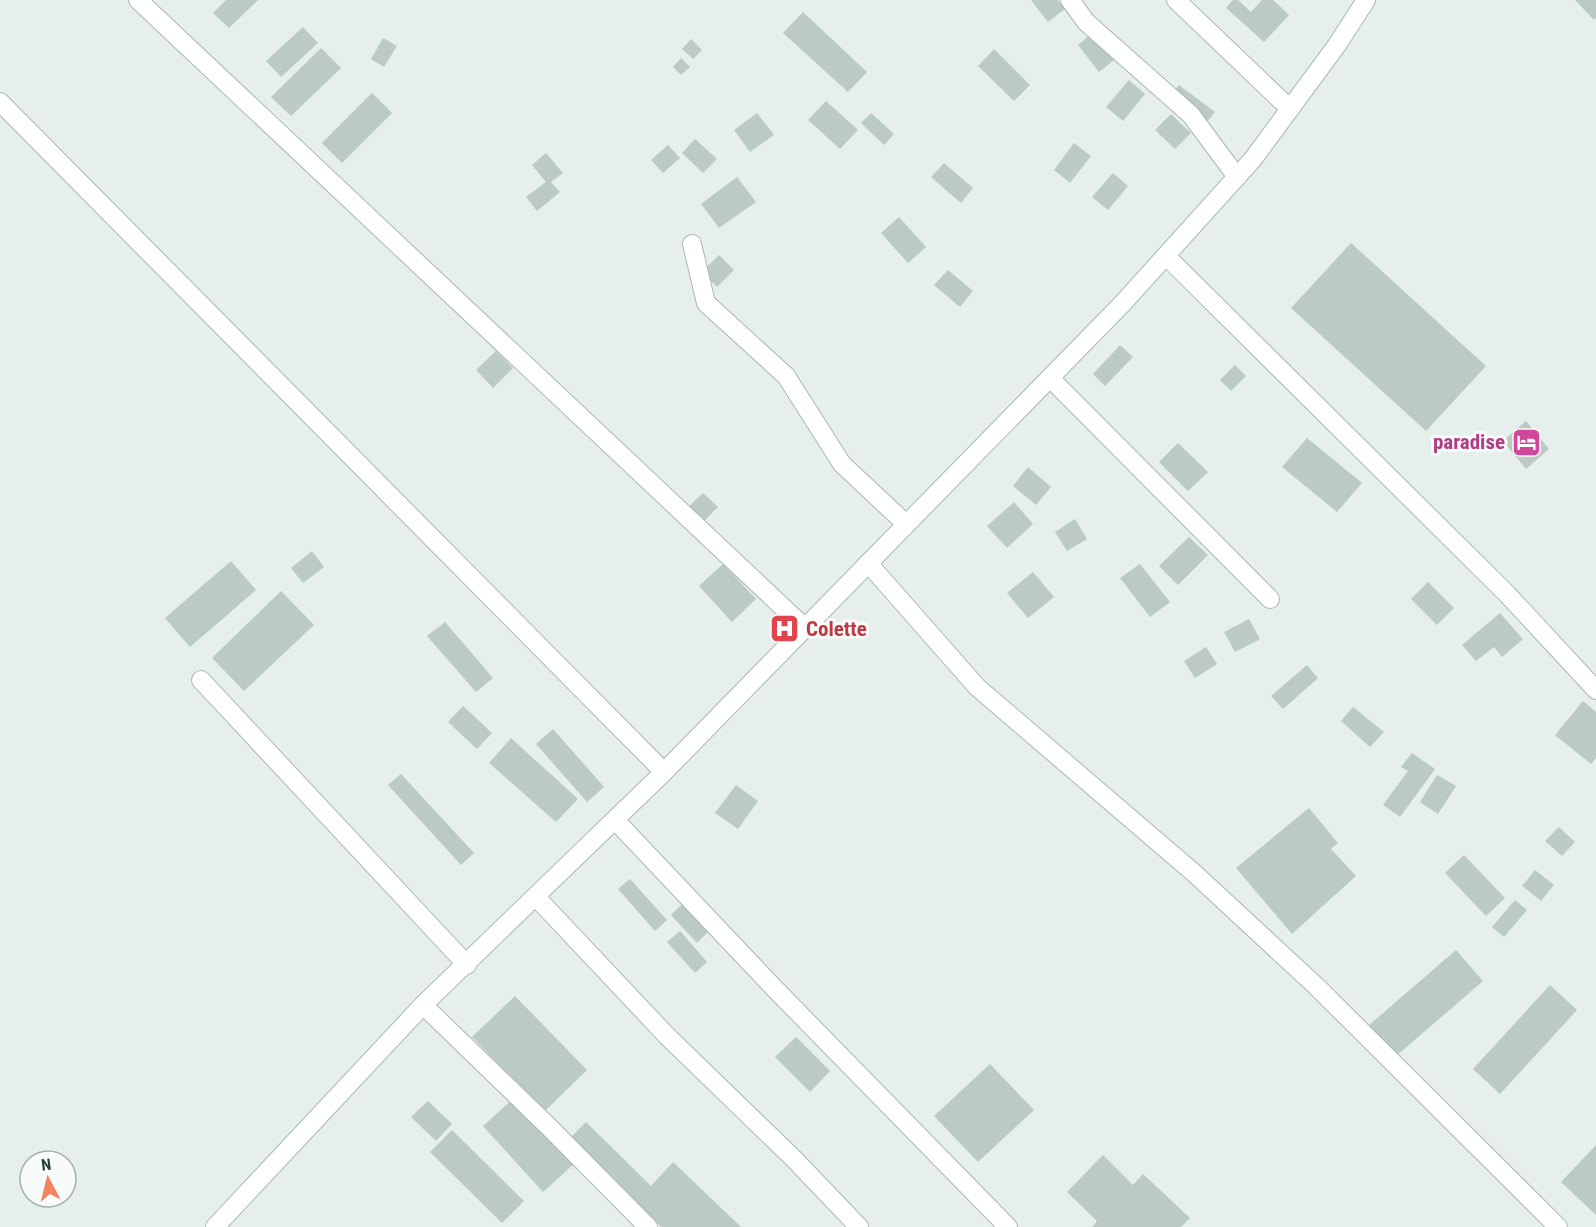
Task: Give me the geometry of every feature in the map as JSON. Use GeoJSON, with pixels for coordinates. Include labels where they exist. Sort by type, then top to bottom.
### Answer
{"type":"FeatureCollection","features":[{"type":"Feature","properties":{"kind":"street"},"geometry":{"type":"LineString","coordinates":[[138,0],[805,628]]}},
{"type":"Feature","properties":{"kind":"street"},"geometry":{"type":"LineString","coordinates":[[1070,0],[1086,22],[1191,115],[1237,177]]}},
{"type":"Feature","properties":{"kind":"street"},"geometry":{"type":"LineString","coordinates":[[1176,0],[1290,108]]}},
{"type":"Feature","properties":{"kind":"street"},"geometry":{"type":"LineString","coordinates":[[215,1227],[423,1005],[664,772],[1123,303],[1253,159],[1337,45],[1366,0]]}},
{"type":"Feature","properties":{"kind":"street"},"geometry":{"type":"LineString","coordinates":[[0,102],[664,772]]}},
{"type":"Feature","properties":{"kind":"street"},"geometry":{"type":"LineString","coordinates":[[692,244],[706,303],[786,376],[842,464],[906,524]]}},
{"type":"Feature","properties":{"kind":"street"},"geometry":{"type":"LineString","coordinates":[[1166,256],[1507,594],[1596,690]]}},
{"type":"Feature","properties":{"kind":"street"},"geometry":{"type":"LineString","coordinates":[[1050,378],[1270,599]]}},
{"type":"Feature","properties":{"kind":"street"},"geometry":{"type":"LineString","coordinates":[[868,563],[977,687],[1194,873],[1316,986],[1558,1227]]}},
{"type":"Feature","properties":{"kind":"street"},"geometry":{"type":"LineString","coordinates":[[201,680],[466,965]]}},
{"type":"Feature","properties":{"kind":"street"},"geometry":{"type":"LineString","coordinates":[[615,820],[775,989],[1008,1227]]}},
{"type":"Feature","properties":{"kind":"street"},"geometry":{"type":"LineString","coordinates":[[536,897],[667,1036],[793,1158],[860,1227]]}},
{"type":"Feature","properties":{"kind":"street"},"geometry":{"type":"LineString","coordinates":[[423,1005],[648,1227]]}},
{"type":"Feature","properties":{"kind":"building"},"geometry":{"type":"Polygon","coordinates":[[[226,0],[258,0],[229,28],[213,13],[226,0]]]}},
{"type":"Feature","properties":{"kind":"building"},"geometry":{"type":"Polygon","coordinates":[[[1031,0],[1058,0],[1065,9],[1048,22],[1031,0]]]}},
{"type":"Feature","properties":{"kind":"building"},"geometry":{"type":"Polygon","coordinates":[[[1233,0],[1238,0],[1251,12],[1262,0],[1273,0],[1289,15],[1264,42],[1226,8],[1233,0]]]}},
{"type":"Feature","properties":{"kind":"building"},"geometry":{"type":"Polygon","coordinates":[[[1575,0],[1596,0],[1596,18],[1594,20],[1575,0]]]}},
{"type":"Feature","properties":{"kind":"building"},"geometry":{"type":"Polygon","coordinates":[[[803,12],[867,72],[848,92],[783,33],[803,12]]]}},
{"type":"Feature","properties":{"kind":"building"},"geometry":{"type":"Polygon","coordinates":[[[303,27],[318,43],[281,77],[266,61],[303,27]]]}},
{"type":"Feature","properties":{"kind":"building"},"geometry":{"type":"Polygon","coordinates":[[[1092,33],[1114,60],[1099,72],[1078,45],[1092,33]]]}},
{"type":"Feature","properties":{"kind":"building"},"geometry":{"type":"Polygon","coordinates":[[[383,38],[397,46],[384,67],[371,59],[383,38]]]}},
{"type":"Feature","properties":{"kind":"building"},"geometry":{"type":"Polygon","coordinates":[[[691,39],[702,50],[693,59],[682,49],[691,39]]]}},
{"type":"Feature","properties":{"kind":"building"},"geometry":{"type":"Polygon","coordinates":[[[321,48],[341,68],[291,116],[271,97],[321,48]]]}},
{"type":"Feature","properties":{"kind":"building"},"geometry":{"type":"Polygon","coordinates":[[[994,49],[1030,85],[1014,101],[978,66],[994,49]]]}},
{"type":"Feature","properties":{"kind":"building"},"geometry":{"type":"Polygon","coordinates":[[[681,58],[690,67],[681,75],[673,67],[681,58]]]}},
{"type":"Feature","properties":{"kind":"building"},"geometry":{"type":"Polygon","coordinates":[[[1129,80],[1145,94],[1123,121],[1106,107],[1129,80]]]}},
{"type":"Feature","properties":{"kind":"building"},"geometry":{"type":"Polygon","coordinates":[[[1179,85],[1215,112],[1202,128],[1167,100],[1179,85]]]}},
{"type":"Feature","properties":{"kind":"building"},"geometry":{"type":"Polygon","coordinates":[[[372,93],[392,113],[342,163],[322,143],[372,93]]]}},
{"type":"Feature","properties":{"kind":"building"},"geometry":{"type":"Polygon","coordinates":[[[826,101],[858,130],[840,149],[808,120],[826,101]]]}},
{"type":"Feature","properties":{"kind":"building"},"geometry":{"type":"Polygon","coordinates":[[[757,113],[774,135],[750,152],[734,130],[757,113]]]}},
{"type":"Feature","properties":{"kind":"building"},"geometry":{"type":"Polygon","coordinates":[[[871,113],[894,134],[884,145],[861,123],[871,113]]]}},
{"type":"Feature","properties":{"kind":"building"},"geometry":{"type":"Polygon","coordinates":[[[1171,114],[1191,133],[1175,149],[1155,130],[1171,114]]]}},
{"type":"Feature","properties":{"kind":"building"},"geometry":{"type":"Polygon","coordinates":[[[695,139],[717,159],[703,173],[682,153],[695,139]]]}},
{"type":"Feature","properties":{"kind":"building"},"geometry":{"type":"Polygon","coordinates":[[[1074,143],[1091,156],[1070,183],[1054,170],[1074,143]]]}},
{"type":"Feature","properties":{"kind":"building"},"geometry":{"type":"Polygon","coordinates":[[[668,145],[680,158],[663,173],[651,160],[668,145]]]}},
{"type":"Feature","properties":{"kind":"building"},"geometry":{"type":"Polygon","coordinates":[[[546,153],[563,173],[551,182],[560,192],[537,211],[526,197],[546,182],[532,165],[546,153]]]}},
{"type":"Feature","properties":{"kind":"building"},"geometry":{"type":"Polygon","coordinates":[[[944,163],[973,188],[961,203],[931,177],[944,163]]]}},
{"type":"Feature","properties":{"kind":"building"},"geometry":{"type":"Polygon","coordinates":[[[1113,173],[1128,186],[1108,210],[1092,197],[1113,173]]]}},
{"type":"Feature","properties":{"kind":"building"},"geometry":{"type":"Polygon","coordinates":[[[737,177],[756,202],[719,228],[701,204],[737,177]]]}},
{"type":"Feature","properties":{"kind":"building"},"geometry":{"type":"Polygon","coordinates":[[[899,217],[926,247],[908,263],[881,233],[899,217]]]}},
{"type":"Feature","properties":{"kind":"building"},"geometry":{"type":"Polygon","coordinates":[[[1351,243],[1486,366],[1426,431],[1291,308],[1351,243]]]}},
{"type":"Feature","properties":{"kind":"building"},"geometry":{"type":"Polygon","coordinates":[[[719,255],[734,270],[717,287],[702,272],[719,255]]]}},
{"type":"Feature","properties":{"kind":"building"},"geometry":{"type":"Polygon","coordinates":[[[948,270],[973,291],[960,307],[934,285],[948,270]]]}},
{"type":"Feature","properties":{"kind":"building"},"geometry":{"type":"Polygon","coordinates":[[[1120,345],[1133,357],[1105,386],[1093,374],[1120,345]]]}},
{"type":"Feature","properties":{"kind":"building"},"geometry":{"type":"Polygon","coordinates":[[[496,351],[513,368],[493,388],[476,370],[496,351]]]}},
{"type":"Feature","properties":{"kind":"building"},"geometry":{"type":"Polygon","coordinates":[[[1235,365],[1246,376],[1231,391],[1220,380],[1235,365]]]}},
{"type":"Feature","properties":{"kind":"building"},"geometry":{"type":"Polygon","coordinates":[[[1526,421],[1549,449],[1526,469],[1503,441],[1526,421]]]}},
{"type":"Feature","properties":{"kind":"building"},"geometry":{"type":"Polygon","coordinates":[[[1307,438],[1362,483],[1337,512],[1282,467],[1307,438]]]}},
{"type":"Feature","properties":{"kind":"building"},"geometry":{"type":"Polygon","coordinates":[[[1178,443],[1208,472],[1188,491],[1159,462],[1178,443]]]}},
{"type":"Feature","properties":{"kind":"building"},"geometry":{"type":"Polygon","coordinates":[[[1028,467],[1051,487],[1036,505],[1013,486],[1028,467]]]}},
{"type":"Feature","properties":{"kind":"building"},"geometry":{"type":"Polygon","coordinates":[[[703,493],[718,507],[704,521],[689,506],[703,493]]]}},
{"type":"Feature","properties":{"kind":"building"},"geometry":{"type":"Polygon","coordinates":[[[1014,502],[1033,524],[1007,548],[987,526],[1014,502]]]}},
{"type":"Feature","properties":{"kind":"building"},"geometry":{"type":"Polygon","coordinates":[[[1075,519],[1087,539],[1067,551],[1055,532],[1075,519]]]}},
{"type":"Feature","properties":{"kind":"building"},"geometry":{"type":"Polygon","coordinates":[[[1189,537],[1208,555],[1178,585],[1159,566],[1189,537]]]}},
{"type":"Feature","properties":{"kind":"building"},"geometry":{"type":"Polygon","coordinates":[[[312,551],[324,567],[303,583],[291,568],[312,551]]]}},
{"type":"Feature","properties":{"kind":"building"},"geometry":{"type":"Polygon","coordinates":[[[231,561],[256,590],[190,647],[165,618],[231,561]]]}},
{"type":"Feature","properties":{"kind":"building"},"geometry":{"type":"Polygon","coordinates":[[[723,564],[756,599],[732,622],[699,586],[723,564]]]}},
{"type":"Feature","properties":{"kind":"building"},"geometry":{"type":"Polygon","coordinates":[[[1140,564],[1170,602],[1150,617],[1120,578],[1140,564]]]}},
{"type":"Feature","properties":{"kind":"building"},"geometry":{"type":"Polygon","coordinates":[[[1033,572],[1054,597],[1028,618],[1007,593],[1033,572]]]}},
{"type":"Feature","properties":{"kind":"building"},"geometry":{"type":"Polygon","coordinates":[[[1428,582],[1454,608],[1437,625],[1411,599],[1428,582]]]}},
{"type":"Feature","properties":{"kind":"building"},"geometry":{"type":"Polygon","coordinates":[[[281,591],[314,625],[244,691],[212,658],[281,591]]]}},
{"type":"Feature","properties":{"kind":"building"},"geometry":{"type":"Polygon","coordinates":[[[1500,613],[1523,639],[1502,657],[1494,647],[1476,661],[1462,645],[1500,613]]]}},
{"type":"Feature","properties":{"kind":"building"},"geometry":{"type":"Polygon","coordinates":[[[1249,619],[1260,639],[1235,652],[1224,632],[1249,619]]]}},
{"type":"Feature","properties":{"kind":"building"},"geometry":{"type":"Polygon","coordinates":[[[445,622],[493,678],[476,692],[427,636],[445,622]]]}},
{"type":"Feature","properties":{"kind":"building"},"geometry":{"type":"Polygon","coordinates":[[[1206,647],[1217,664],[1195,678],[1184,661],[1206,647]]]}},
{"type":"Feature","properties":{"kind":"building"},"geometry":{"type":"Polygon","coordinates":[[[1307,665],[1318,678],[1283,709],[1271,696],[1307,665]]]}},
{"type":"Feature","properties":{"kind":"building"},"geometry":{"type":"Polygon","coordinates":[[[1583,701],[1596,712],[1596,758],[1591,764],[1555,735],[1583,701]]]}},
{"type":"Feature","properties":{"kind":"building"},"geometry":{"type":"Polygon","coordinates":[[[463,706],[492,733],[477,749],[448,722],[463,706]]]}},
{"type":"Feature","properties":{"kind":"building"},"geometry":{"type":"Polygon","coordinates":[[[1353,707],[1384,732],[1370,747],[1341,721],[1353,707]]]}},
{"type":"Feature","properties":{"kind":"building"},"geometry":{"type":"Polygon","coordinates":[[[553,729],[604,787],[587,802],[536,744],[553,729]]]}},
{"type":"Feature","properties":{"kind":"building"},"geometry":{"type":"Polygon","coordinates":[[[511,738],[578,799],[556,822],[489,763],[511,738]]]}},
{"type":"Feature","properties":{"kind":"building"},"geometry":{"type":"Polygon","coordinates":[[[1412,753],[1435,769],[1400,817],[1383,805],[1408,771],[1401,767],[1412,753]]]}},
{"type":"Feature","properties":{"kind":"building"},"geometry":{"type":"Polygon","coordinates":[[[401,774],[474,853],[461,865],[388,785],[401,774]]]}},
{"type":"Feature","properties":{"kind":"building"},"geometry":{"type":"Polygon","coordinates":[[[1437,775],[1456,786],[1438,814],[1420,802],[1437,775]]]}},
{"type":"Feature","properties":{"kind":"building"},"geometry":{"type":"Polygon","coordinates":[[[736,785],[758,801],[738,829],[715,813],[736,785]]]}},
{"type":"Feature","properties":{"kind":"building"},"geometry":{"type":"Polygon","coordinates":[[[1309,808],[1338,843],[1331,849],[1356,876],[1292,934],[1236,868],[1309,808]]]}},
{"type":"Feature","properties":{"kind":"building"},"geometry":{"type":"Polygon","coordinates":[[[1559,827],[1575,842],[1562,856],[1545,841],[1559,827]]]}},
{"type":"Feature","properties":{"kind":"building"},"geometry":{"type":"Polygon","coordinates":[[[1464,855],[1505,898],[1486,916],[1445,873],[1464,855]]]}},
{"type":"Feature","properties":{"kind":"building"},"geometry":{"type":"Polygon","coordinates":[[[1535,870],[1554,885],[1541,901],[1522,886],[1535,870]]]}},
{"type":"Feature","properties":{"kind":"building"},"geometry":{"type":"Polygon","coordinates":[[[630,879],[667,920],[655,931],[618,889],[630,879]]]}},
{"type":"Feature","properties":{"kind":"building"},"geometry":{"type":"Polygon","coordinates":[[[1515,900],[1527,910],[1504,937],[1492,927],[1515,900]]]}},
{"type":"Feature","properties":{"kind":"building"},"geometry":{"type":"Polygon","coordinates":[[[682,904],[709,931],[697,943],[671,915],[682,904]]]}},
{"type":"Feature","properties":{"kind":"building"},"geometry":{"type":"Polygon","coordinates":[[[680,931],[707,962],[695,973],[667,942],[680,931]]]}},
{"type":"Feature","properties":{"kind":"building"},"geometry":{"type":"Polygon","coordinates":[[[1456,950],[1483,981],[1395,1057],[1368,1026],[1456,950]]]}},
{"type":"Feature","properties":{"kind":"building"},"geometry":{"type":"Polygon","coordinates":[[[1550,985],[1577,1010],[1500,1094],[1473,1069],[1550,985]]]}},
{"type":"Feature","properties":{"kind":"building"},"geometry":{"type":"Polygon","coordinates":[[[515,996],[587,1070],[545,1111],[472,1037],[515,996]]]}},
{"type":"Feature","properties":{"kind":"building"},"geometry":{"type":"Polygon","coordinates":[[[796,1037],[830,1071],[810,1092],[775,1057],[796,1037]]]}},
{"type":"Feature","properties":{"kind":"building"},"geometry":{"type":"Polygon","coordinates":[[[990,1064],[1034,1110],[978,1162],[934,1116],[990,1064]]]}},
{"type":"Feature","properties":{"kind":"building"},"geometry":{"type":"Polygon","coordinates":[[[515,1097],[575,1163],[543,1192],[483,1126],[515,1097]]]}},
{"type":"Feature","properties":{"kind":"building"},"geometry":{"type":"Polygon","coordinates":[[[428,1101],[452,1124],[436,1141],[411,1117],[428,1101]]]}},
{"type":"Feature","properties":{"kind":"building"},"geometry":{"type":"Polygon","coordinates":[[[586,1122],[651,1186],[673,1162],[741,1227],[661,1227],[570,1138],[586,1122]]]}},
{"type":"Feature","properties":{"kind":"building"},"geometry":{"type":"Polygon","coordinates":[[[452,1130],[524,1201],[502,1223],[430,1152],[452,1130]]]}},
{"type":"Feature","properties":{"kind":"building"},"geometry":{"type":"Polygon","coordinates":[[[1596,1145],[1596,1215],[1561,1182],[1596,1145]]]}},
{"type":"Feature","properties":{"kind":"building"},"geometry":{"type":"Polygon","coordinates":[[[1103,1155],[1133,1185],[1143,1174],[1190,1218],[1181,1227],[1092,1227],[1097,1221],[1067,1192],[1103,1155]]]}},
{"type":"Feature","properties":{"kind":"place","name":"paradise"},"geometry":{"type":"Point","coordinates":[1526,442]}},
{"type":"Feature","properties":{"kind":"place","name":"Colette"},"geometry":{"type":"Point","coordinates":[785,629]}}]}
